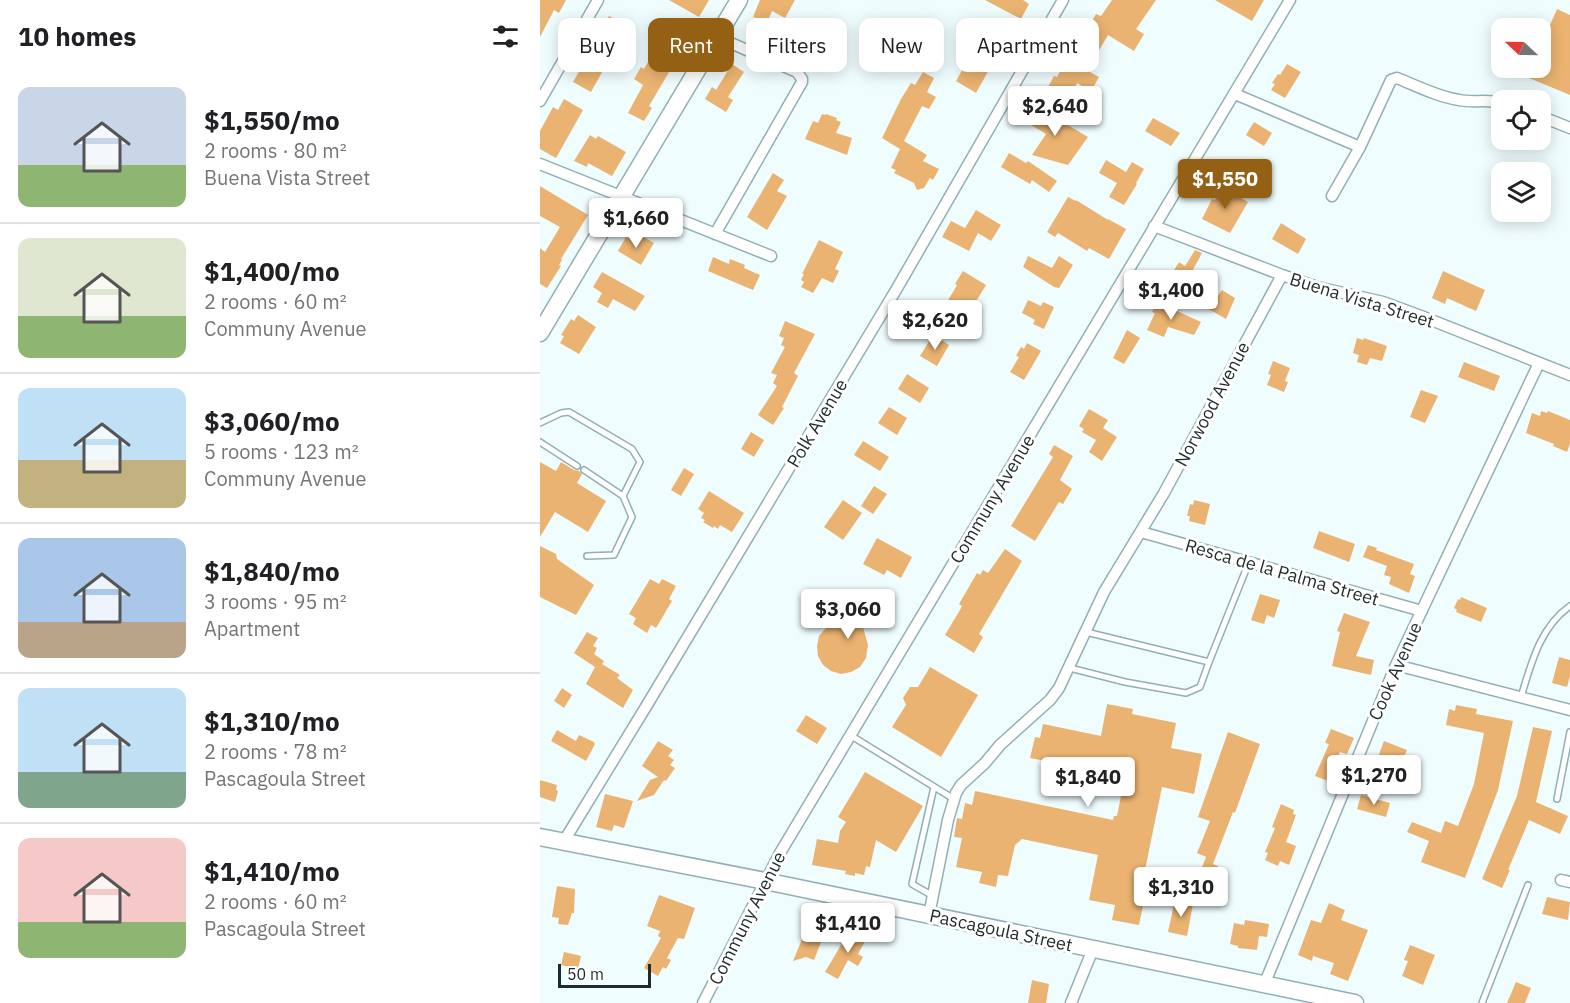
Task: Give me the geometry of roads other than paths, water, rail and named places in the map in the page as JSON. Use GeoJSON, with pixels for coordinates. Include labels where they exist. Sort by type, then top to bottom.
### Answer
{"type":"FeatureCollection","features":[{"type":"Feature","properties":{"kind":"street"},"geometry":{"type":"LineString","coordinates":[[540,101],[598,0]]}},
{"type":"Feature","properties":{"kind":"street"},"geometry":{"type":"LineString","coordinates":[[728,18],[739,0]]}},
{"type":"Feature","properties":{"kind":"street","name":"Polk Avenue"},"geometry":{"type":"LineString","coordinates":[[564,841],[896,290],[1063,0]]}},
{"type":"Feature","properties":{"kind":"street","name":"Communy Avenue"},"geometry":{"type":"LineString","coordinates":[[703,1003],[765,881],[850,735],[1290,0]]}},
{"type":"Feature","properties":{"kind":"street"},"geometry":{"type":"LineString","coordinates":[[715,234],[802,82],[797,72],[734,44]]}},
{"type":"Feature","properties":{"kind":"street"},"geometry":{"type":"LineString","coordinates":[[540,333],[696,72]]}},
{"type":"Feature","properties":{"kind":"street"},"geometry":{"type":"LineString","coordinates":[[1332,196],[1360,147],[1389,82],[1397,78],[1461,101],[1491,102]]}},
{"type":"Feature","properties":{"kind":"street"},"geometry":{"type":"LineString","coordinates":[[1235,94],[1360,147]]}},
{"type":"Feature","properties":{"kind":"street"},"geometry":{"type":"LineString","coordinates":[[1551,120],[1570,128]]}},
{"type":"Feature","properties":{"kind":"street"},"geometry":{"type":"LineString","coordinates":[[540,164],[771,256]]}},
{"type":"Feature","properties":{"kind":"street","name":"Buena Vista Street"},"geometry":{"type":"LineString","coordinates":[[1154,226],[1317,287],[1383,302],[1570,375]]}},
{"type":"Feature","properties":{"kind":"street","name":"Norwood Avenue"},"geometry":{"type":"LineString","coordinates":[[954,799],[961,785],[1050,700],[1059,688],[1104,592],[1141,532],[1282,275]]}},
{"type":"Feature","properties":{"kind":"street","name":"Cook Avenue"},"geometry":{"type":"LineString","coordinates":[[1264,984],[1396,665],[1539,363]]}},
{"type":"Feature","properties":{"kind":"street","name":"Resca de la Palma Street"},"geometry":{"type":"LineString","coordinates":[[1141,532],[1422,610]]}},
{"type":"Feature","properties":{"kind":"street"},"geometry":{"type":"LineString","coordinates":[[1396,665],[1570,710]]}},
{"type":"Feature","properties":{"kind":"street"},"geometry":{"type":"LineString","coordinates":[[929,915],[954,799]]}},
{"type":"Feature","properties":{"kind":"street","name":"Pascagoula Street"},"geometry":{"type":"LineString","coordinates":[[540,837],[1355,1003]]}},
{"type":"Feature","properties":{"kind":"street"},"geometry":{"type":"LineString","coordinates":[[1071,1003],[1093,949]]}},
{"type":"Feature","properties":{"kind":"lane"},"geometry":{"type":"LineString","coordinates":[[540,423],[561,413],[569,412],[632,449],[640,462],[624,496]]}},
{"type":"Feature","properties":{"kind":"lane"},"geometry":{"type":"LineString","coordinates":[[540,442],[577,466]]}},
{"type":"Feature","properties":{"kind":"lane"},"geometry":{"type":"LineString","coordinates":[[584,470],[624,496],[632,517],[614,555],[587,556]]}},
{"type":"Feature","properties":{"kind":"lane"},"geometry":{"type":"LineString","coordinates":[[1070,668],[1125,682],[1186,693],[1200,687],[1249,562]]}},
{"type":"Feature","properties":{"kind":"lane"},"geometry":{"type":"LineString","coordinates":[[1521,697],[1543,636],[1553,622],[1570,606]]}},
{"type":"Feature","properties":{"kind":"lane"},"geometry":{"type":"LineString","coordinates":[[1086,632],[1209,662]]}},
{"type":"Feature","properties":{"kind":"lane"},"geometry":{"type":"LineString","coordinates":[[1557,799],[1570,732]]}},
{"type":"Feature","properties":{"kind":"lane"},"geometry":{"type":"LineString","coordinates":[[850,735],[954,799]]}},
{"type":"Feature","properties":{"kind":"lane"},"geometry":{"type":"LineString","coordinates":[[933,896],[912,884],[934,787]]}},
{"type":"Feature","properties":{"kind":"lane"},"geometry":{"type":"LineString","coordinates":[[1482,1003],[1528,885]]}}]}
